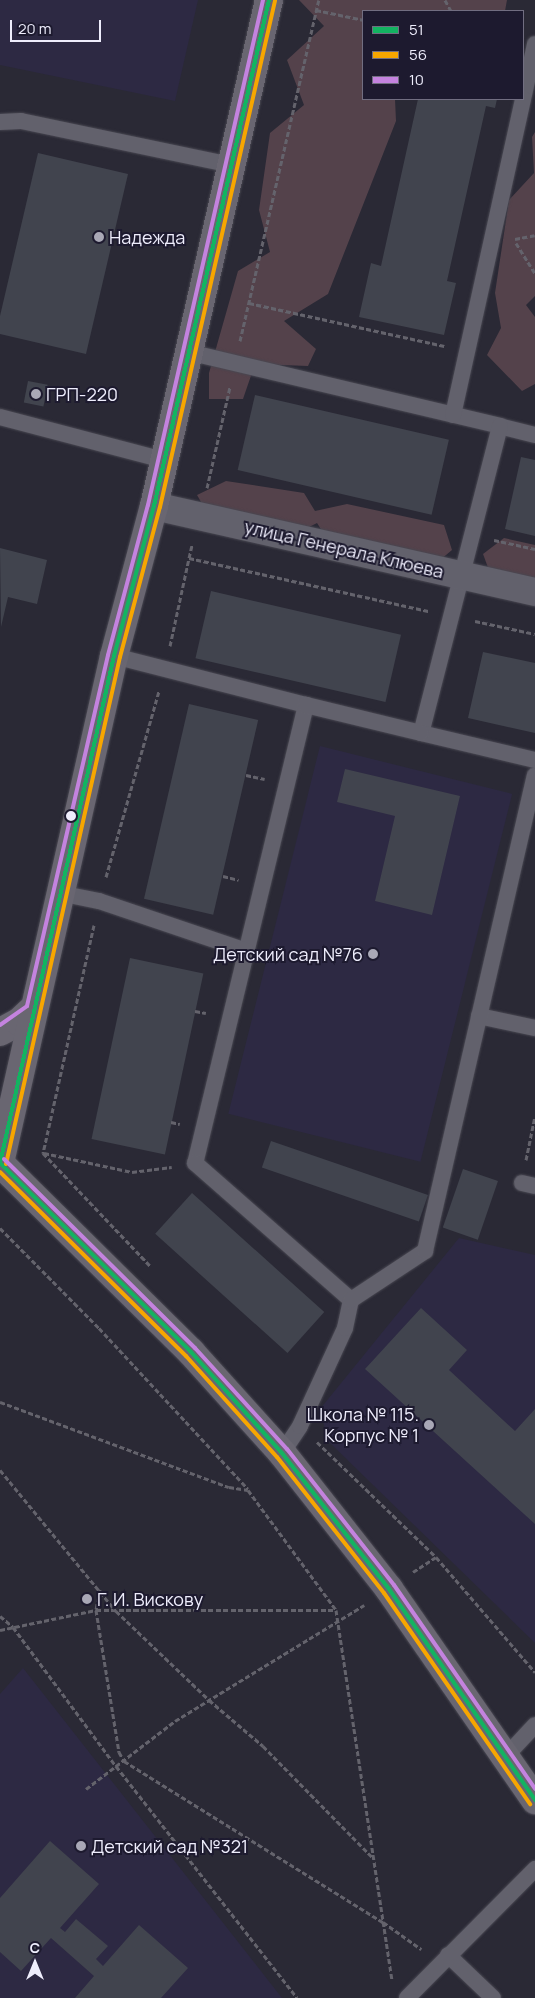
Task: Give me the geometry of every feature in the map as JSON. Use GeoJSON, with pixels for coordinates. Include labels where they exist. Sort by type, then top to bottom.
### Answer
{"type":"FeatureCollection","features":[{"type":"Feature","properties":{"kind":"street"},"geometry":{"type":"LineString","coordinates":[[269,0],[154,506],[114,656],[32,1009],[0,1163],[191,1352],[282,1453],[389,1589],[535,1800]]}},
{"type":"Feature","properties":{"kind":"street","name":"улица Генерала Клюева"},"geometry":{"type":"LineString","coordinates":[[154,506],[535,592]]}},
{"type":"Feature","properties":{"kind":"street"},"geometry":{"type":"LineString","coordinates":[[0,1032],[19,1022],[32,1009]]}},
{"type":"Feature","properties":{"kind":"lane"},"geometry":{"type":"LineString","coordinates":[[525,88],[535,44]]}},
{"type":"Feature","properties":{"kind":"lane"},"geometry":{"type":"LineString","coordinates":[[453,415],[522,100]]}},
{"type":"Feature","properties":{"kind":"lane"},"geometry":{"type":"LineString","coordinates":[[0,122],[21,121],[231,165]]}},
{"type":"Feature","properties":{"kind":"lane"},"geometry":{"type":"LineString","coordinates":[[188,352],[535,435]]}},
{"type":"Feature","properties":{"kind":"lane"},"geometry":{"type":"LineString","coordinates":[[0,417],[164,460]]}},
{"type":"Feature","properties":{"kind":"lane"},"geometry":{"type":"LineString","coordinates":[[421,732],[500,426]]}},
{"type":"Feature","properties":{"kind":"lane"},"geometry":{"type":"LineString","coordinates":[[114,656],[306,705],[535,760]]}},
{"type":"Feature","properties":{"kind":"lane"},"geometry":{"type":"LineString","coordinates":[[306,705],[195,1163],[351,1300]]}},
{"type":"Feature","properties":{"kind":"lane"},"geometry":{"type":"LineString","coordinates":[[282,1453],[300,1426],[345,1328],[351,1300],[425,1250],[535,776]]}},
{"type":"Feature","properties":{"kind":"lane"},"geometry":{"type":"LineString","coordinates":[[59,893],[99,901],[247,951]]}},
{"type":"Feature","properties":{"kind":"lane"},"geometry":{"type":"LineString","coordinates":[[479,1016],[535,1028]]}},
{"type":"Feature","properties":{"kind":"lane"},"geometry":{"type":"LineString","coordinates":[[506,1756],[535,1725]]}},
{"type":"Feature","properties":{"kind":"lane"},"geometry":{"type":"LineString","coordinates":[[407,1998],[535,1869]]}},
{"type":"Feature","properties":{"kind":"lane"},"geometry":{"type":"LineString","coordinates":[[448,1955],[494,1998]]}},
{"type":"Feature","properties":{"kind":"path"},"geometry":{"type":"LineString","coordinates":[[166,669],[188,558],[200,517],[319,0]]}},
{"type":"Feature","properties":{"kind":"path"},"geometry":{"type":"LineString","coordinates":[[316,10],[362,20]]}},
{"type":"Feature","properties":{"kind":"path"},"geometry":{"type":"LineString","coordinates":[[249,303],[467,351]]}},
{"type":"Feature","properties":{"kind":"path"},"geometry":{"type":"LineString","coordinates":[[472,534],[535,549]]}},
{"type":"Feature","properties":{"kind":"path"},"geometry":{"type":"LineString","coordinates":[[188,558],[535,634]]}},
{"type":"Feature","properties":{"kind":"path"},"geometry":{"type":"LineString","coordinates":[[528,1184],[535,1116]]}},
{"type":"Feature","properties":{"kind":"path"},"geometry":{"type":"LineString","coordinates":[[43,1153],[132,1172],[195,1163]]}},
{"type":"Feature","properties":{"kind":"path"},"geometry":{"type":"LineString","coordinates":[[0,1228],[99,1328],[248,1490],[336,1610],[393,1988]]}},
{"type":"Feature","properties":{"kind":"path"},"geometry":{"type":"LineString","coordinates":[[0,1402],[229,1487],[248,1490]]}},
{"type":"Feature","properties":{"kind":"path"},"geometry":{"type":"LineString","coordinates":[[0,1470],[100,1589],[116,1611],[209,1700],[263,1746],[373,1858]]}},
{"type":"Feature","properties":{"kind":"path"},"geometry":{"type":"LineString","coordinates":[[86,1789],[175,1720],[389,1589],[436,1557]]}},
{"type":"Feature","properties":{"kind":"path"},"geometry":{"type":"LineString","coordinates":[[100,1589],[96,1610],[119,1752],[124,1761],[383,1922],[427,1953],[448,1955]]}},
{"type":"Feature","properties":{"kind":"path"},"geometry":{"type":"LineString","coordinates":[[0,1630],[96,1610],[336,1610]]}},
{"type":"Feature","properties":{"kind":"path"},"geometry":{"type":"LineString","coordinates":[[0,1616],[13,1627],[116,1766],[297,1998]]}},
{"type":"Feature","properties":{"kind":"shaded area"},"geometry":{"type":"Polygon","coordinates":[[[0,0],[198,0],[175,101],[0,65],[0,0]]]}},
{"type":"Feature","properties":{"kind":"shaded area"},"geometry":{"type":"Polygon","coordinates":[[[299,0],[507,0],[505,10],[362,10],[362,100],[395,100],[396,121],[328,294],[284,321],[316,349],[308,366],[255,364],[243,399],[209,399],[209,373],[238,271],[270,252],[259,210],[270,133],[304,105],[287,60],[324,26],[299,0]]]}},
{"type":"Feature","properties":{"kind":"shaded area"},"geometry":{"type":"Polygon","coordinates":[[[535,132],[535,296],[526,305],[535,317],[535,384],[522,391],[487,355],[501,328],[495,293],[509,200],[534,173],[532,137],[535,132]]]}},
{"type":"Feature","properties":{"kind":"shaded area"},"geometry":{"type":"Polygon","coordinates":[[[226,481],[304,493],[315,511],[347,504],[444,525],[452,550],[434,565],[331,545],[317,523],[287,538],[213,523],[197,495],[226,481]]]}},
{"type":"Feature","properties":{"kind":"shaded area"},"geometry":{"type":"Polygon","coordinates":[[[504,538],[535,545],[535,584],[493,581],[483,554],[504,538]]]}},
{"type":"Feature","properties":{"kind":"shaded area","name":"Детский сад №76"},"geometry":{"type":"Polygon","coordinates":[[[320,746],[512,794],[420,1162],[228,1114],[320,746]]]}},
{"type":"Feature","properties":{"kind":"shaded area","name":"Школа № 115. Корпус № 1"},"geometry":{"type":"Polygon","coordinates":[[[459,1238],[535,1255],[535,1643],[328,1441],[320,1409],[459,1238]]]}},
{"type":"Feature","properties":{"kind":"shaded area","name":"Детский сад №321"},"geometry":{"type":"Polygon","coordinates":[[[23,1668],[282,1998],[0,1998],[0,1694],[23,1668]]]}},
{"type":"Feature","properties":{"kind":"building"},"geometry":{"type":"Polygon","coordinates":[[[418,100],[497,100],[495,108],[486,106],[447,281],[456,283],[444,335],[359,317],[371,263],[381,266],[418,100]]]}},
{"type":"Feature","properties":{"kind":"building"},"geometry":{"type":"Polygon","coordinates":[[[38,153],[128,174],[86,354],[0,334],[0,316],[38,153]]]}},
{"type":"Feature","properties":{"kind":"building","name":"ГРП-220"},"geometry":{"type":"Polygon","coordinates":[[[28,381],[48,385],[43,406],[24,403],[28,381]]]}},
{"type":"Feature","properties":{"kind":"building"},"geometry":{"type":"Polygon","coordinates":[[[255,395],[449,440],[432,515],[238,470],[255,395]]]}},
{"type":"Feature","properties":{"kind":"building"},"geometry":{"type":"Polygon","coordinates":[[[521,457],[535,460],[535,536],[505,529],[521,457]]]}},
{"type":"Feature","properties":{"kind":"building"},"geometry":{"type":"Polygon","coordinates":[[[0,548],[47,560],[37,604],[8,597],[1,627],[0,548]]]}},
{"type":"Feature","properties":{"kind":"building"},"geometry":{"type":"Polygon","coordinates":[[[211,591],[401,635],[385,702],[195,658],[211,591]]]}},
{"type":"Feature","properties":{"kind":"building"},"geometry":{"type":"Polygon","coordinates":[[[483,652],[535,663],[535,733],[468,718],[483,652]]]}},
{"type":"Feature","properties":{"kind":"building"},"geometry":{"type":"Polygon","coordinates":[[[189,704],[258,720],[213,915],[144,899],[189,704]]]}},
{"type":"Feature","properties":{"kind":"building"},"geometry":{"type":"Polygon","coordinates":[[[345,769],[460,796],[432,915],[375,901],[395,816],[337,802],[345,769]]]}},
{"type":"Feature","properties":{"kind":"building"},"geometry":{"type":"Polygon","coordinates":[[[130,958],[203,974],[165,1155],[92,1139],[130,958]]]}},
{"type":"Feature","properties":{"kind":"building"},"geometry":{"type":"Polygon","coordinates":[[[271,1141],[428,1195],[419,1222],[262,1167],[271,1141]]]}},
{"type":"Feature","properties":{"kind":"building"},"geometry":{"type":"Polygon","coordinates":[[[463,1169],[498,1181],[478,1240],[443,1228],[463,1169]]]}},
{"type":"Feature","properties":{"kind":"building"},"geometry":{"type":"Polygon","coordinates":[[[192,1193],[324,1312],[287,1353],[155,1234],[192,1193]]]}},
{"type":"Feature","properties":{"kind":"building"},"geometry":{"type":"Polygon","coordinates":[[[421,1308],[467,1350],[449,1370],[515,1431],[535,1409],[535,1524],[365,1369],[421,1308]]]}},
{"type":"Feature","properties":{"kind":"building"},"geometry":{"type":"Polygon","coordinates":[[[50,1841],[99,1884],[60,1928],[65,1932],[76,1919],[108,1946],[96,1959],[103,1966],[139,1925],[188,1968],[161,1998],[75,1998],[94,1976],[51,1938],[21,1971],[0,1952],[0,1898],[50,1841]]]}},
{"type":"Feature","properties":{"kind":"transit line","name":"10"},"geometry":{"type":"LineString","coordinates":[[0,1025],[27,1006],[108,655],[148,505],[263,0]]}},
{"type":"Feature","properties":{"kind":"transit line","name":"51"},"geometry":{"type":"LineString","coordinates":[[0,1163],[114,656],[154,506],[269,0]]}},
{"type":"Feature","properties":{"kind":"transit line","name":"56"},"geometry":{"type":"LineString","coordinates":[[6,1164],[120,657],[160,507],[275,1]]}},
{"type":"Feature","properties":{"kind":"transit line","name":"10"},"geometry":{"type":"LineString","coordinates":[[4,1159],[195,1348],[287,1449],[394,1585],[535,1789]]}},
{"type":"Feature","properties":{"kind":"transit line","name":"51"},"geometry":{"type":"LineString","coordinates":[[0,1163],[191,1352],[282,1453],[389,1589],[535,1800]]}},
{"type":"Feature","properties":{"kind":"transit line","name":"56"},"geometry":{"type":"LineString","coordinates":[[0,1172],[186,1356],[277,1457],[384,1593],[530,1804]]}},
{"type":"Feature","properties":{"kind":"place","name":"Надежда"},"geometry":{"type":"Point","coordinates":[99,237]}},
{"type":"Feature","properties":{"kind":"place","name":"ГРП-220"},"geometry":{"type":"Point","coordinates":[36,394]}},
{"type":"Feature","properties":{"kind":"place","name":"Детский сад №76"},"geometry":{"type":"Point","coordinates":[373,954]}},
{"type":"Feature","properties":{"kind":"place","name":"Школа № 115. Корпус № 1"},"geometry":{"type":"Point","coordinates":[429,1425]}},
{"type":"Feature","properties":{"kind":"place","name":"Г. И. Вискову"},"geometry":{"type":"Point","coordinates":[87,1599]}},
{"type":"Feature","properties":{"kind":"place","name":"Детский сад №321"},"geometry":{"type":"Point","coordinates":[81,1846]}}]}
